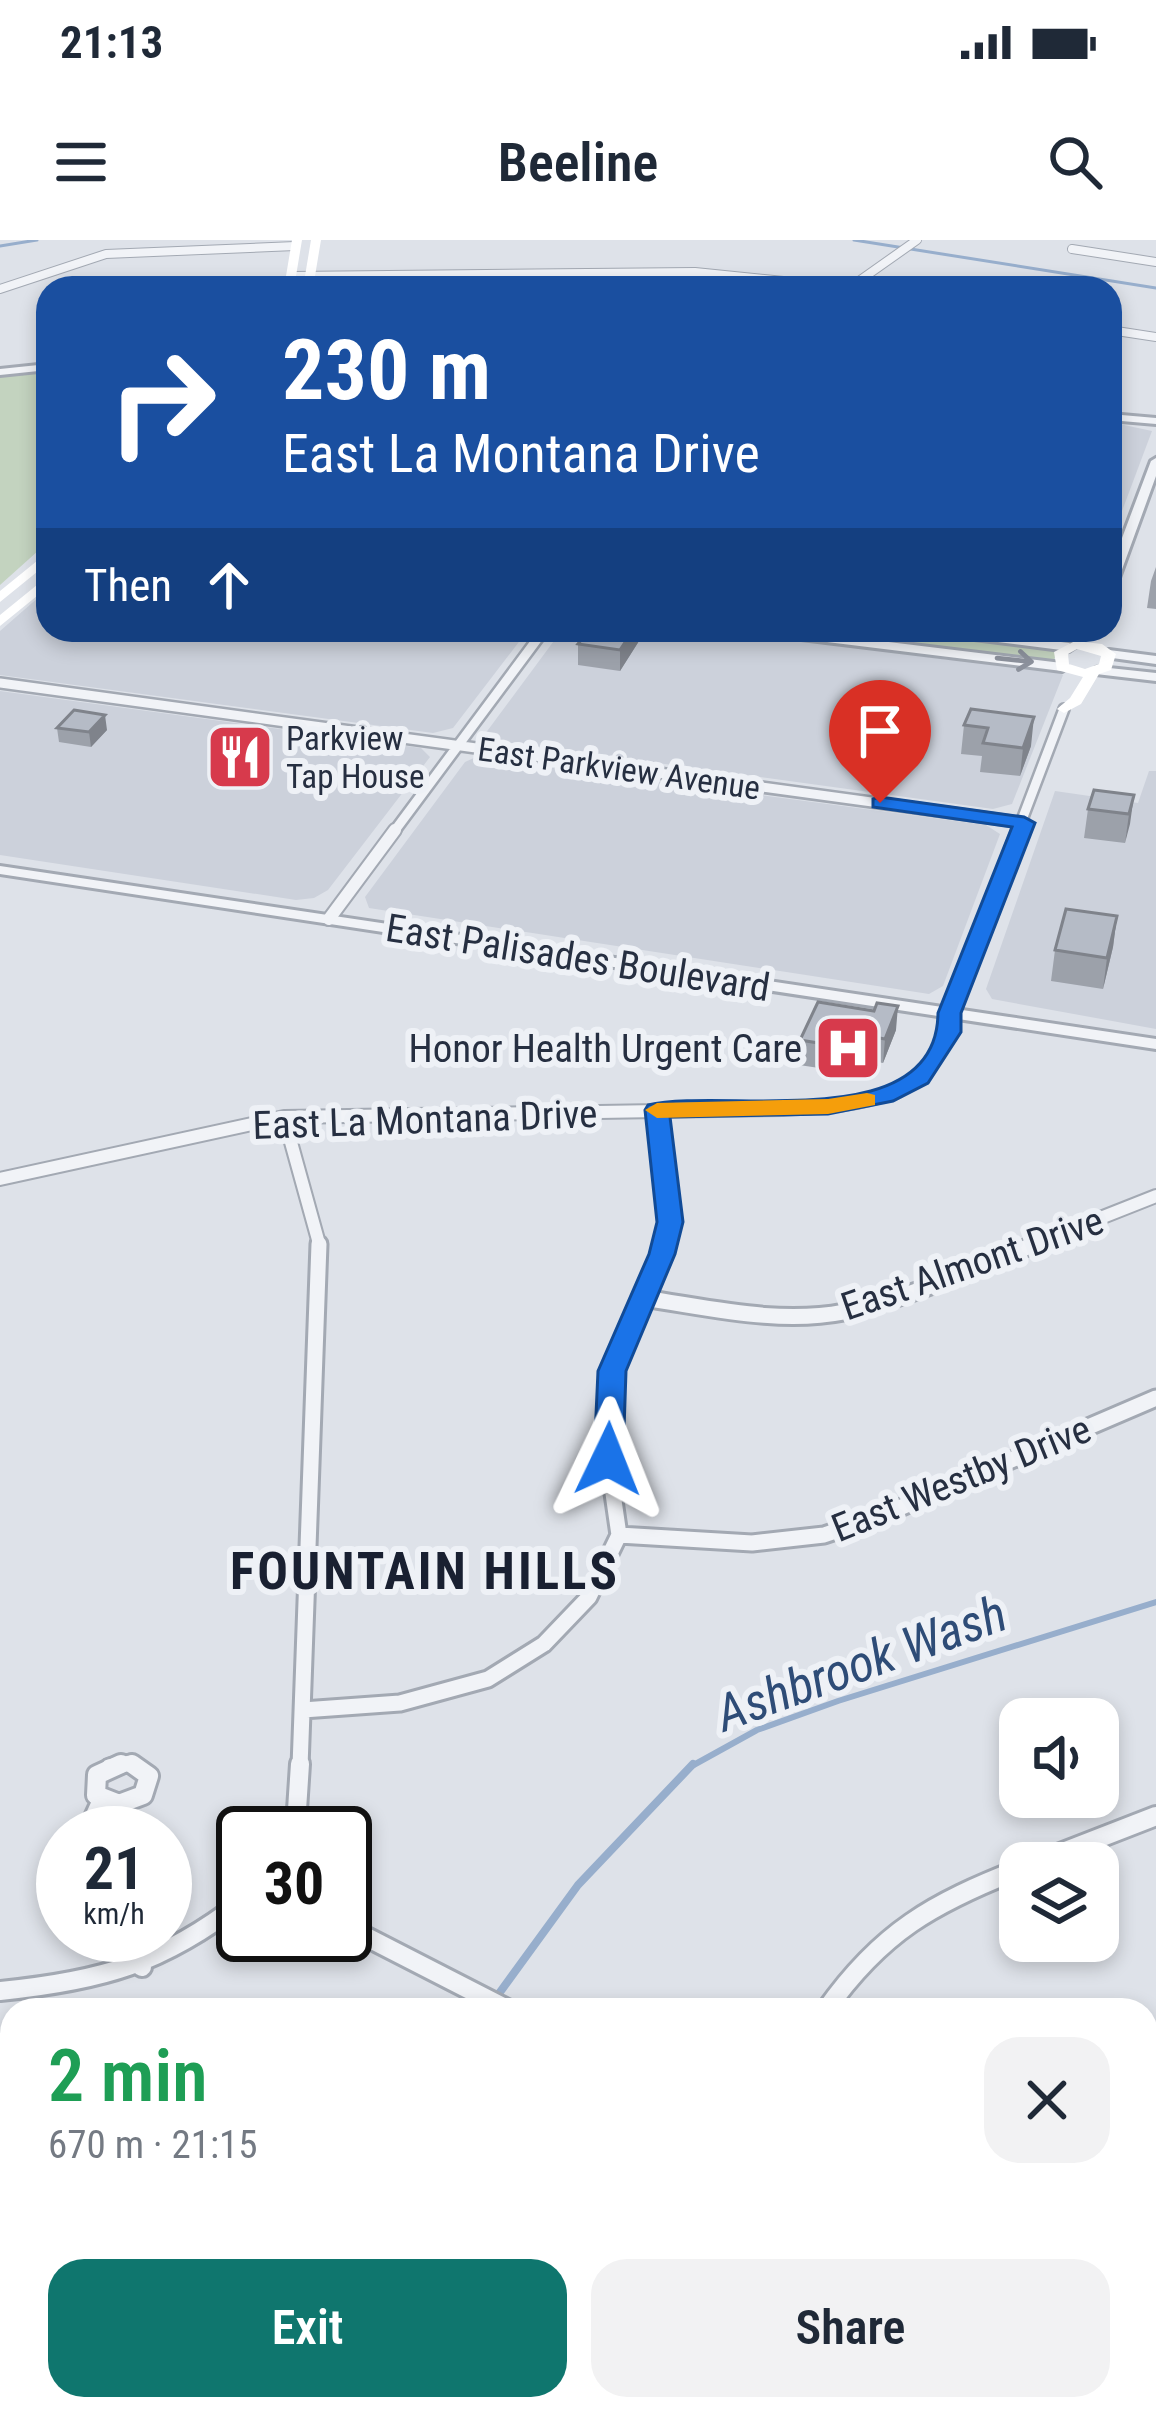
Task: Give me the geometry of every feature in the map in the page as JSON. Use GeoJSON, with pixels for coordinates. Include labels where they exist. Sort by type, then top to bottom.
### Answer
{"type":"FeatureCollection","features":[{"type":"Feature","properties":{"kind":"main road"},"geometry":{"type":"LineString","coordinates":[[310,276],[316,240]]}},
{"type":"Feature","properties":{"kind":"main road"},"geometry":{"type":"LineString","coordinates":[[291,276],[296,243]]}},
{"type":"Feature","properties":{"kind":"main road"},"geometry":{"type":"LineString","coordinates":[[0,598],[36,566]]}},
{"type":"Feature","properties":{"kind":"main road"},"geometry":{"type":"LineString","coordinates":[[0,622],[36,590]]}},
{"type":"Feature","properties":{"kind":"main road"},"geometry":{"type":"LineString","coordinates":[[1064,709],[1065,668],[1059,657],[1075,642]]}},
{"type":"Feature","properties":{"kind":"main road"},"geometry":{"type":"LineString","coordinates":[[1064,709],[1076,701],[1096,672],[1105,651],[1103,642]]}},
{"type":"Feature","properties":{"kind":"main road"},"geometry":{"type":"LineString","coordinates":[[1072,646],[1105,651]]}},
{"type":"Feature","properties":{"kind":"main road"},"geometry":{"type":"LineString","coordinates":[[1065,668],[1096,672]]}},
{"type":"Feature","properties":{"kind":"street"},"geometry":{"type":"LineString","coordinates":[[867,276],[917,240]]}},
{"type":"Feature","properties":{"kind":"street"},"geometry":{"type":"LineString","coordinates":[[1082,240],[1072,249],[1156,262]]}},
{"type":"Feature","properties":{"kind":"street"},"geometry":{"type":"LineString","coordinates":[[37,276],[129,250],[296,243]]}},
{"type":"Feature","properties":{"kind":"street"},"geometry":{"type":"LineString","coordinates":[[545,276],[702,272],[739,276]]}},
{"type":"Feature","properties":{"kind":"street"},"geometry":{"type":"LineString","coordinates":[[0,289],[36,276]]}},
{"type":"Feature","properties":{"kind":"street"},"geometry":{"type":"LineString","coordinates":[[1122,331],[1156,337]]}},
{"type":"Feature","properties":{"kind":"street"},"geometry":{"type":"LineString","coordinates":[[0,370],[36,366]]}},
{"type":"Feature","properties":{"kind":"street"},"geometry":{"type":"LineString","coordinates":[[1122,418],[1156,422]]}},
{"type":"Feature","properties":{"kind":"street"},"geometry":{"type":"LineString","coordinates":[[1122,553],[1156,461]]}},
{"type":"Feature","properties":{"kind":"street"},"geometry":{"type":"LineString","coordinates":[[329,919],[535,642]]}},
{"type":"Feature","properties":{"kind":"street"},"geometry":{"type":"LineString","coordinates":[[857,642],[1065,668]]}},
{"type":"Feature","properties":{"kind":"street"},"geometry":{"type":"LineString","coordinates":[[1038,642],[1072,646]]}},
{"type":"Feature","properties":{"kind":"street"},"geometry":{"type":"LineString","coordinates":[[1105,651],[1156,660]]}},
{"type":"Feature","properties":{"kind":"street"},"geometry":{"type":"LineString","coordinates":[[1096,672],[1156,677]]}},
{"type":"Feature","properties":{"kind":"street","name":"East Parkview Avenue"},"geometry":{"type":"LineString","coordinates":[[0,683],[1024,823]]}},
{"type":"Feature","properties":{"kind":"street","name":"East La Montana Drive"},"geometry":{"type":"LineString","coordinates":[[0,1179],[284,1117],[828,1107],[885,1096],[920,1078],[950,1032],[950,1013],[1064,709]]}},
{"type":"Feature","properties":{"kind":"street","name":"East Palisades Boulevard"},"geometry":{"type":"LineString","coordinates":[[0,870],[1156,1044]]}},
{"type":"Feature","properties":{"kind":"street"},"geometry":{"type":"LineString","coordinates":[[303,1710],[400,1703],[488,1678],[544,1644],[589,1597],[619,1535],[608,1459],[612,1371],[670,1222],[657,1110]]}},
{"type":"Feature","properties":{"kind":"street"},"geometry":{"type":"LineString","coordinates":[[284,1117],[321,1252],[297,1806]]}},
{"type":"Feature","properties":{"kind":"street","name":"East Almont Drive"},"geometry":{"type":"LineString","coordinates":[[643,1298],[769,1316],[840,1313],[906,1295],[1156,1196]]}},
{"type":"Feature","properties":{"kind":"street","name":"East Westby Drive"},"geometry":{"type":"LineString","coordinates":[[619,1535],[752,1544],[824,1535],[1156,1398]]}},
{"type":"Feature","properties":{"kind":"street"},"geometry":{"type":"LineString","coordinates":[[99,1806],[102,1800]]}},
{"type":"Feature","properties":{"kind":"street"},"geometry":{"type":"LineString","coordinates":[[1089,1842],[1156,1816]]}},
{"type":"Feature","properties":{"kind":"street"},"geometry":{"type":"LineString","coordinates":[[834,1998],[890,1932],[951,1896],[999,1877]]}},
{"type":"Feature","properties":{"kind":"street"},"geometry":{"type":"LineString","coordinates":[[0,1991],[96,1982],[142,1967],[216,1924]]}},
{"type":"Feature","properties":{"kind":"street"},"geometry":{"type":"LineString","coordinates":[[372,1940],[487,1998]]}},
{"type":"Feature","properties":{"kind":"street"},"geometry":{"type":"LineString","coordinates":[[135,1962],[142,1967]]}},
{"type":"Feature","properties":{"kind":"shaded area"},"geometry":{"type":"Polygon","coordinates":[[[1122,425],[1152,431],[1122,511],[1122,425]]]}},
{"type":"Feature","properties":{"kind":"shaded area"},"geometry":{"type":"Polygon","coordinates":[[[36,600],[36,642],[519,642],[453,728],[433,733],[0,675],[0,631],[36,600]]]}},
{"type":"Feature","properties":{"kind":"shaded area"},"geometry":{"type":"Polygon","coordinates":[[[553,642],[825,642],[1015,668],[1010,663],[1063,675],[1012,804],[993,809],[490,740],[485,734],[553,642]]]}},
{"type":"Feature","properties":{"kind":"shaded area"},"geometry":{"type":"Polygon","coordinates":[[[0,691],[421,748],[430,757],[328,890],[314,898],[296,900],[0,855],[0,691]]]}},
{"type":"Feature","properties":{"kind":"shaded area"},"geometry":{"type":"Polygon","coordinates":[[[476,757],[986,825],[1000,834],[943,986],[929,994],[369,908],[365,897],[465,762],[476,757]]]}},
{"type":"Feature","properties":{"kind":"shaded area"},"geometry":{"type":"Polygon","coordinates":[[[1149,771],[1156,771],[1156,1029],[992,999],[986,989],[1055,791],[1138,803],[1149,771]]]}},
{"type":"Feature","properties":{"kind":"green space"},"geometry":{"type":"Polygon","coordinates":[[[36,370],[36,553],[0,585],[0,374],[36,370]]]}},
{"type":"Feature","properties":{"kind":"green space"},"geometry":{"type":"Polygon","coordinates":[[[884,642],[1007,642],[1058,648],[1053,663],[884,642]]]}},
{"type":"Feature","properties":{"kind":"building"},"geometry":{"type":"Polygon","coordinates":[[[580,642],[625,642],[620,650],[580,642]]]}},
{"type":"Feature","properties":{"kind":"building"},"geometry":{"type":"Polygon","coordinates":[[[971,709],[1034,717],[1023,748],[983,743],[988,728],[964,725],[971,709]]]}},
{"type":"Feature","properties":{"kind":"building"},"geometry":{"type":"Polygon","coordinates":[[[74,710],[105,715],[89,732],[57,728],[74,710]]]}},
{"type":"Feature","properties":{"kind":"building"},"geometry":{"type":"Polygon","coordinates":[[[232,731],[263,736],[247,755],[215,750],[232,731]]]}},
{"type":"Feature","properties":{"kind":"building"},"geometry":{"type":"Polygon","coordinates":[[[1094,790],[1134,795],[1129,814],[1088,809],[1094,790]]]}},
{"type":"Feature","properties":{"kind":"building"},"geometry":{"type":"Polygon","coordinates":[[[1066,909],[1117,916],[1107,958],[1055,950],[1066,909]]]}},
{"type":"Feature","properties":{"kind":"building"},"geometry":{"type":"Polygon","coordinates":[[[818,1002],[874,1011],[877,1003],[898,1006],[885,1039],[874,1037],[868,1051],[800,1040],[818,1002]]]}},
{"type":"Feature","properties":{"kind":"waterway"},"geometry":{"type":"LineString","coordinates":[[0,246],[37,240]]}},
{"type":"Feature","properties":{"kind":"waterway"},"geometry":{"type":"LineString","coordinates":[[854,240],[1080,276]]}},
{"type":"Feature","properties":{"kind":"waterway"},"geometry":{"type":"LineString","coordinates":[[1122,283],[1156,288]]}},
{"type":"Feature","properties":{"kind":"waterway","name":"Ashbrook Wash"},"geometry":{"type":"LineString","coordinates":[[690,1767],[757,1730],[838,1701],[1156,1602]]}},
{"type":"Feature","properties":{"kind":"waterway","name":"Ashbrook Wash"},"geometry":{"type":"LineString","coordinates":[[496,1998],[578,1885],[690,1767]]}},
{"type":"Feature","properties":{"kind":"slow traffic"},"geometry":{"type":"LineString","coordinates":[[657,1110],[828,1107],[867,1100]]}},
{"type":"Feature","properties":{"kind":"place","name":"Parkview Tap House"},"geometry":{"type":"Point","coordinates":[240,757]}},
{"type":"Feature","properties":{"kind":"place","name":"Honor Health Urgent Care"},"geometry":{"type":"Point","coordinates":[848,1048]}},
{"type":"Feature","properties":{"kind":"district","name":"FOUNTAIN HILLS"},"geometry":{"type":"Point","coordinates":[425,1571]}},
{"type":"Feature","properties":{"kind":"route"},"geometry":{"type":"LineString","coordinates":[[608,1459],[612,1371],[662,1254],[670,1222],[657,1110],[828,1107],[885,1096],[920,1078],[950,1032],[950,1013],[1024,823],[880,803]]}}]}
